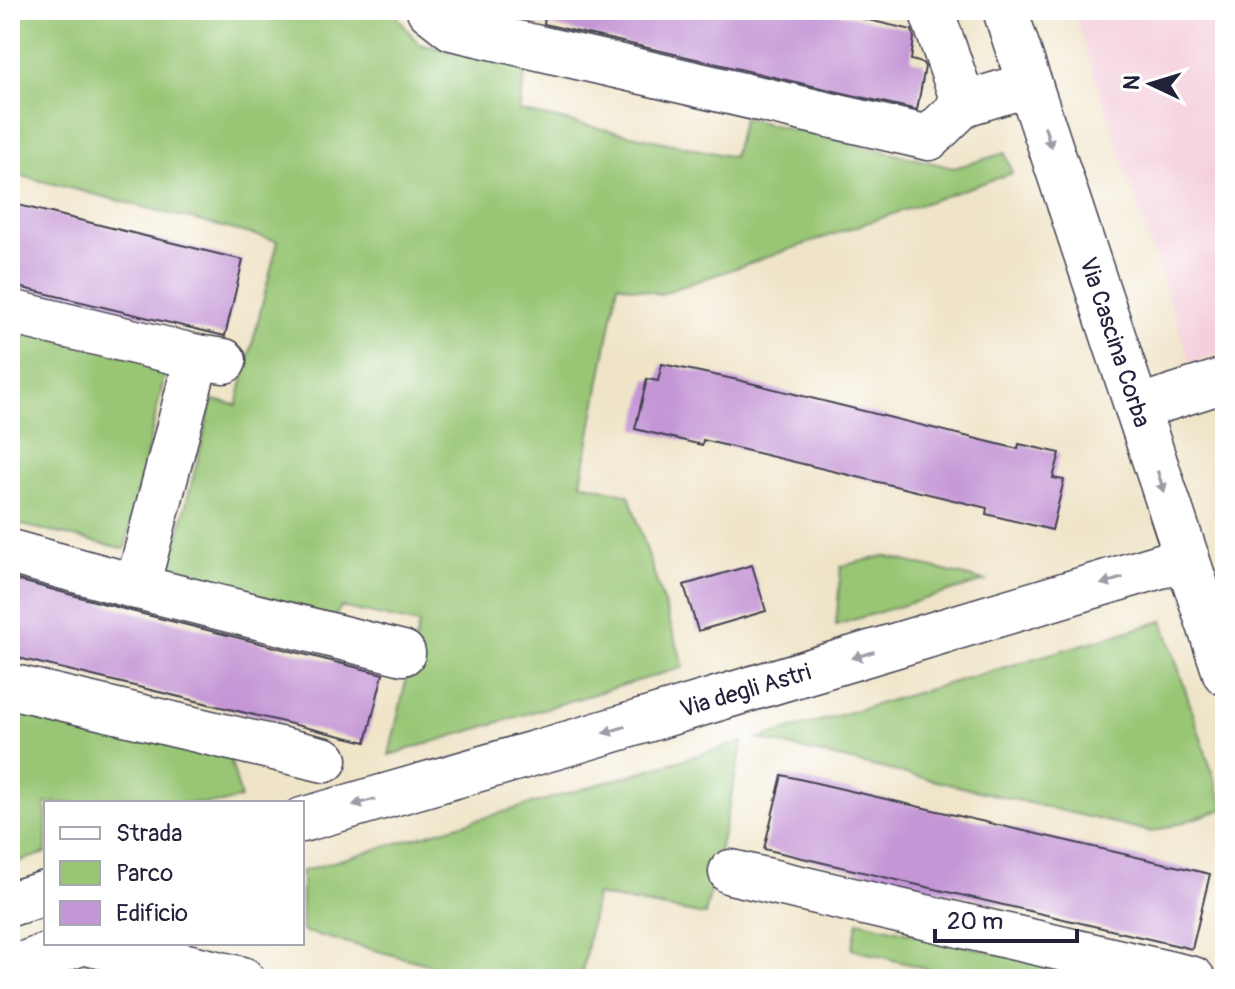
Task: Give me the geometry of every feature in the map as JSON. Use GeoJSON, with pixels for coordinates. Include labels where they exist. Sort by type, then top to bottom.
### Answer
{"type":"FeatureCollection","features":[{"type":"Feature","properties":{"kind":"street"},"geometry":{"type":"LineString","coordinates":[[429,10],[452,28],[929,138],[964,104],[1030,84]]}},
{"type":"Feature","properties":{"kind":"street"},"geometry":{"type":"LineString","coordinates":[[931,10],[964,104]]}},
{"type":"Feature","properties":{"kind":"street","name":"Via Cascina Corba"},"geometry":{"type":"LineString","coordinates":[[1005,10],[1225,673]]}},
{"type":"Feature","properties":{"kind":"street"},"geometry":{"type":"LineString","coordinates":[[10,312],[212,359],[137,587]]}},
{"type":"Feature","properties":{"kind":"street"},"geometry":{"type":"LineString","coordinates":[[1137,408],[1225,380]]}},
{"type":"Feature","properties":{"kind":"street"},"geometry":{"type":"LineString","coordinates":[[10,552],[403,653]]}},
{"type":"Feature","properties":{"kind":"street","name":"Via degli Astri"},"geometry":{"type":"LineString","coordinates":[[304,819],[1187,558]]}},
{"type":"Feature","properties":{"kind":"street"},"geometry":{"type":"LineString","coordinates":[[10,686],[325,760]]}},
{"type":"Feature","properties":{"kind":"street"},"geometry":{"type":"LineString","coordinates":[[731,872],[1193,979]]}},
{"type":"Feature","properties":{"kind":"street"},"geometry":{"type":"LineString","coordinates":[[10,904],[44,894]]}},
{"type":"Feature","properties":{"kind":"street"},"geometry":{"type":"LineString","coordinates":[[14,979],[18,966],[76,945]]}},
{"type":"Feature","properties":{"kind":"street"},"geometry":{"type":"LineString","coordinates":[[96,945],[242,979]]}},
{"type":"Feature","properties":{"kind":"shaded area"},"geometry":{"type":"Polygon","coordinates":[[[1073,10],[1225,10],[1225,351],[1190,363],[1073,10]]]}},
{"type":"Feature","properties":{"kind":"green space"},"geometry":{"type":"Polygon","coordinates":[[[10,10],[395,10],[419,44],[526,68],[519,111],[733,157],[743,118],[954,168],[1005,153],[1012,173],[660,294],[618,284],[581,483],[629,495],[684,667],[389,755],[419,624],[341,607],[331,623],[166,583],[213,400],[237,405],[278,241],[10,173],[10,10]]]}},
{"type":"Feature","properties":{"kind":"green space"},"geometry":{"type":"Polygon","coordinates":[[[10,328],[167,365],[125,549],[10,522],[10,328]]]}},
{"type":"Feature","properties":{"kind":"green space"},"geometry":{"type":"Polygon","coordinates":[[[885,556],[985,581],[836,625],[841,566],[885,556]]]}},
{"type":"Feature","properties":{"kind":"green space"},"geometry":{"type":"Polygon","coordinates":[[[1163,621],[1224,809],[1152,832],[758,739],[1163,621]]]}},
{"type":"Feature","properties":{"kind":"green space"},"geometry":{"type":"Polygon","coordinates":[[[10,700],[228,751],[241,798],[230,801],[44,801],[44,854],[10,864],[10,700]]]}},
{"type":"Feature","properties":{"kind":"green space"},"geometry":{"type":"Polygon","coordinates":[[[743,742],[705,915],[596,895],[581,979],[484,979],[304,932],[304,870],[743,742]]]}},
{"type":"Feature","properties":{"kind":"green space"},"geometry":{"type":"Polygon","coordinates":[[[858,921],[1108,979],[929,979],[931,970],[852,949],[858,921]]]}},
{"type":"Feature","properties":{"kind":"building"},"geometry":{"type":"Polygon","coordinates":[[[546,10],[825,10],[912,30],[911,60],[923,63],[925,67],[917,110],[544,24],[546,10]]]}},
{"type":"Feature","properties":{"kind":"building"},"geometry":{"type":"Polygon","coordinates":[[[10,203],[243,260],[225,336],[10,285],[10,203]]]}},
{"type":"Feature","properties":{"kind":"building"},"geometry":{"type":"Polygon","coordinates":[[[662,364],[1018,449],[1019,444],[1060,453],[1053,478],[1064,480],[1052,530],[986,514],[987,508],[703,440],[702,445],[635,429],[647,379],[658,381],[662,364]]]}},
{"type":"Feature","properties":{"kind":"building"},"geometry":{"type":"Polygon","coordinates":[[[752,565],[766,611],[698,631],[684,585],[752,565]]]}},
{"type":"Feature","properties":{"kind":"building"},"geometry":{"type":"Polygon","coordinates":[[[10,578],[383,674],[366,742],[10,656],[10,578]]]}},
{"type":"Feature","properties":{"kind":"building"},"geometry":{"type":"Polygon","coordinates":[[[782,775],[1210,874],[1192,949],[764,849],[782,775]]]}}]}
